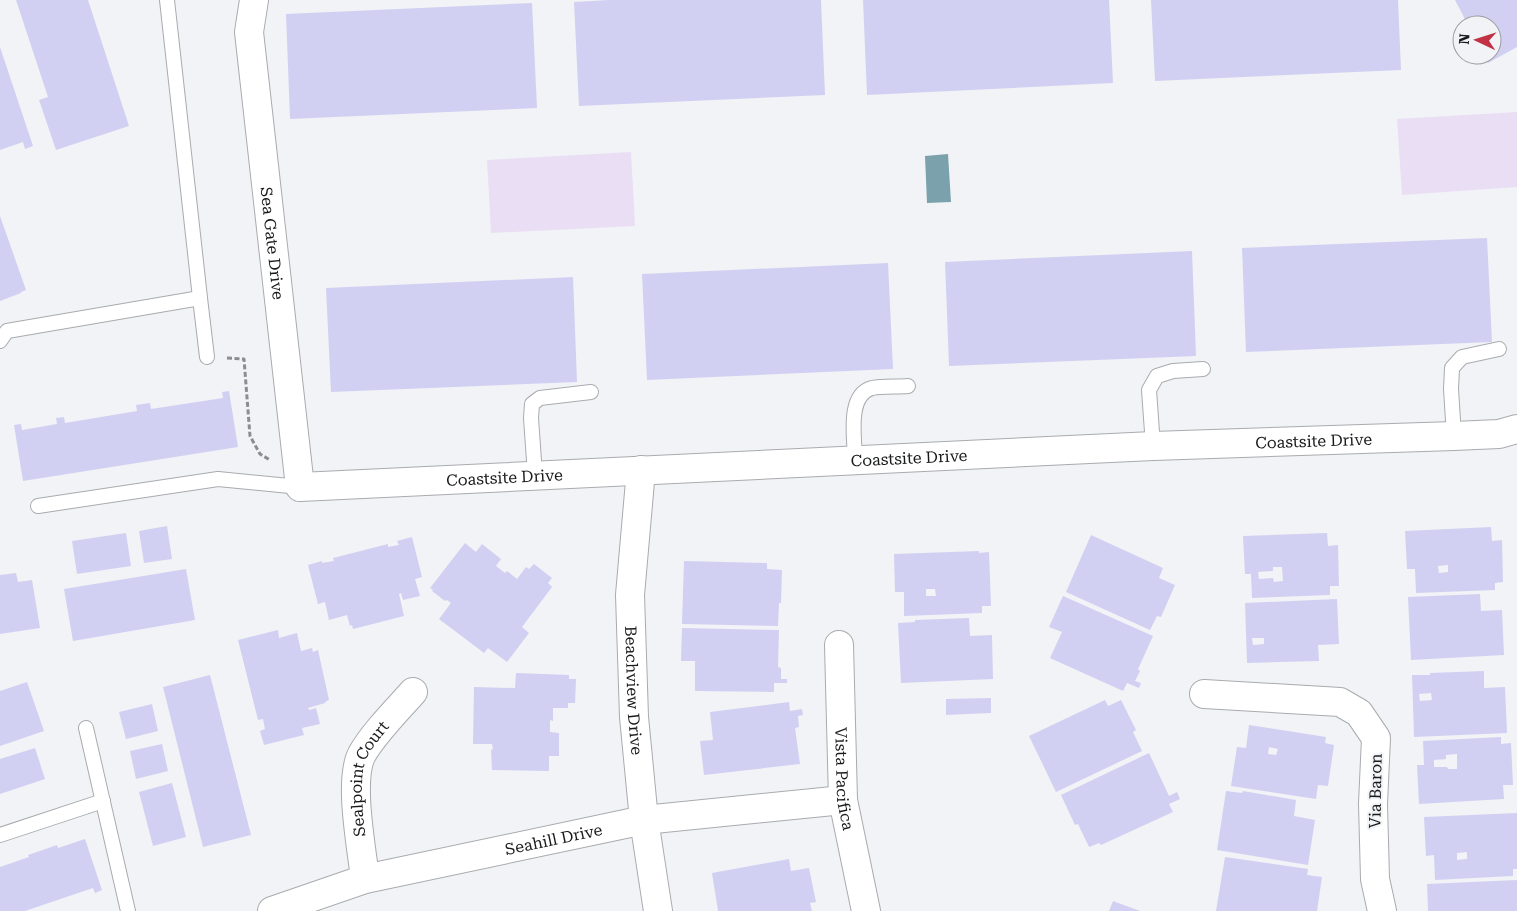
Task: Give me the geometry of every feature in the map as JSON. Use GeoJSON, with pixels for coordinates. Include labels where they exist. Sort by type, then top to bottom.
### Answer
{"type":"FeatureCollection","features":[{"type":"Feature","properties":{"kind":"street","name":"Sea Gate Drive"},"geometry":{"type":"LineString","coordinates":[[254,0],[248,32],[300,487]]}},
{"type":"Feature","properties":{"kind":"street","name":"Coastsite Drive"},"geometry":{"type":"LineString","coordinates":[[300,487],[1153,446],[1499,434],[1517,429]]}},
{"type":"Feature","properties":{"kind":"street","name":"Beachview Drive"},"geometry":{"type":"LineString","coordinates":[[641,470],[630,595],[634,717],[644,820],[658,911]]}},
{"type":"Feature","properties":{"kind":"street","name":"Vista Pacifica"},"geometry":{"type":"LineString","coordinates":[[839,645],[843,800],[866,911]]}},
{"type":"Feature","properties":{"kind":"street","name":"Sealpoint Court"},"geometry":{"type":"LineString","coordinates":[[365,879],[356,782],[361,755],[386,721],[413,692]]}},
{"type":"Feature","properties":{"kind":"street","name":"Via Baron"},"geometry":{"type":"LineString","coordinates":[[1204,694],[1340,702],[1359,713],[1376,738],[1373,804],[1375,879],[1382,911]]}},
{"type":"Feature","properties":{"kind":"street","name":"Seahill Drive"},"geometry":{"type":"LineString","coordinates":[[272,911],[365,879],[644,820],[843,800]]}},
{"type":"Feature","properties":{"kind":"lane"},"geometry":{"type":"LineString","coordinates":[[167,0],[207,357]]}},
{"type":"Feature","properties":{"kind":"lane"},"geometry":{"type":"LineString","coordinates":[[2,335],[200,298]]}},
{"type":"Feature","properties":{"kind":"lane"},"geometry":{"type":"LineString","coordinates":[[1454,436],[1450,388],[1452,368],[1462,357],[1499,349]]}},
{"type":"Feature","properties":{"kind":"lane"},"geometry":{"type":"LineString","coordinates":[[1153,446],[1149,390],[1157,376],[1173,371],[1204,369]]}},
{"type":"Feature","properties":{"kind":"lane"},"geometry":{"type":"LineString","coordinates":[[855,460],[853,414],[857,399],[870,388],[908,386]]}},
{"type":"Feature","properties":{"kind":"lane"},"geometry":{"type":"LineString","coordinates":[[535,475],[531,418],[532,404],[540,398],[591,392]]}},
{"type":"Feature","properties":{"kind":"lane"},"geometry":{"type":"LineString","coordinates":[[38,506],[218,479],[300,487]]}},
{"type":"Feature","properties":{"kind":"lane"},"geometry":{"type":"LineString","coordinates":[[86,728],[128,911]]}},
{"type":"Feature","properties":{"kind":"lane"},"geometry":{"type":"LineString","coordinates":[[0,835],[103,801]]}},
{"type":"Feature","properties":{"kind":"path"},"geometry":{"type":"LineString","coordinates":[[207,357],[244,359],[250,436],[260,454]]}},
{"type":"Feature","properties":{"kind":"shaded area"},"geometry":{"type":"Polygon","coordinates":[[[1517,112],[1517,187],[1402,195],[1397,119],[1517,112]]]}},
{"type":"Feature","properties":{"kind":"shaded area"},"geometry":{"type":"Polygon","coordinates":[[[631,152],[635,226],[491,233],[487,160],[631,152]]]}},
{"type":"Feature","properties":{"kind":"water"},"geometry":{"type":"Polygon","coordinates":[[[948,154],[951,202],[927,203],[925,156],[948,154]]]}},
{"type":"Feature","properties":{"kind":"building"},"geometry":{"type":"Polygon","coordinates":[[[16,0],[88,0],[129,126],[56,150],[39,100],[48,97],[16,0]]]}},
{"type":"Feature","properties":{"kind":"building"},"geometry":{"type":"Polygon","coordinates":[[[609,0],[821,0],[825,95],[579,106],[574,2],[609,0]]]}},
{"type":"Feature","properties":{"kind":"building"},"geometry":{"type":"Polygon","coordinates":[[[863,0],[1109,0],[1113,83],[867,95],[863,0]]]}},
{"type":"Feature","properties":{"kind":"building"},"geometry":{"type":"Polygon","coordinates":[[[1151,0],[1398,0],[1401,70],[1155,81],[1151,0]]]}},
{"type":"Feature","properties":{"kind":"building"},"geometry":{"type":"Polygon","coordinates":[[[1455,0],[1517,0],[1517,47],[1502,55],[1502,15],[1463,15],[1455,0]]]}},
{"type":"Feature","properties":{"kind":"building"},"geometry":{"type":"Polygon","coordinates":[[[532,3],[537,108],[290,119],[286,14],[532,3]]]}},
{"type":"Feature","properties":{"kind":"building"},"geometry":{"type":"Polygon","coordinates":[[[0,47],[33,146],[25,149],[23,142],[0,150],[0,47]]]}},
{"type":"Feature","properties":{"kind":"building"},"geometry":{"type":"Polygon","coordinates":[[[0,216],[26,290],[0,301],[0,216]]]}},
{"type":"Feature","properties":{"kind":"building"},"geometry":{"type":"Polygon","coordinates":[[[1487,238],[1492,342],[1246,352],[1242,248],[1487,238]]]}},
{"type":"Feature","properties":{"kind":"building"},"geometry":{"type":"Polygon","coordinates":[[[1192,251],[1196,356],[949,366],[945,262],[1192,251]]]}},
{"type":"Feature","properties":{"kind":"building"},"geometry":{"type":"Polygon","coordinates":[[[888,263],[893,369],[647,380],[642,274],[888,263]]]}},
{"type":"Feature","properties":{"kind":"building"},"geometry":{"type":"Polygon","coordinates":[[[573,277],[577,382],[331,392],[326,288],[573,277]]]}},
{"type":"Feature","properties":{"kind":"building"},"geometry":{"type":"Polygon","coordinates":[[[229,391],[238,447],[23,481],[14,425],[21,424],[22,430],[57,424],[56,418],[64,417],[65,423],[137,411],[136,405],[150,403],[151,409],[223,398],[222,392],[229,391]]]}},
{"type":"Feature","properties":{"kind":"building"},"geometry":{"type":"Polygon","coordinates":[[[167,526],[172,559],[144,563],[139,531],[167,526]]]}},
{"type":"Feature","properties":{"kind":"building"},"geometry":{"type":"Polygon","coordinates":[[[1491,527],[1492,541],[1502,540],[1503,582],[1495,583],[1495,590],[1416,593],[1415,569],[1407,569],[1405,531],[1491,527]],[[1448,565],[1438,566],[1439,573],[1448,572],[1448,565]]]}},
{"type":"Feature","properties":{"kind":"building"},"geometry":{"type":"Polygon","coordinates":[[[126,533],[131,566],[77,574],[72,541],[126,533]]]}},
{"type":"Feature","properties":{"kind":"building"},"geometry":{"type":"Polygon","coordinates":[[[1327,533],[1328,546],[1338,545],[1339,586],[1330,586],[1330,595],[1252,598],[1251,574],[1245,574],[1243,536],[1327,533]],[[1273,567],[1273,571],[1258,572],[1259,579],[1273,578],[1274,582],[1283,581],[1282,567],[1273,567]]]}},
{"type":"Feature","properties":{"kind":"building"},"geometry":{"type":"Polygon","coordinates":[[[1091,535],[1163,568],[1159,578],[1175,585],[1161,617],[1157,616],[1150,630],[1066,592],[1091,535]]]}},
{"type":"Feature","properties":{"kind":"building"},"geometry":{"type":"Polygon","coordinates":[[[412,537],[422,577],[415,579],[420,596],[403,600],[401,593],[399,594],[404,616],[353,629],[352,625],[350,626],[347,615],[329,620],[325,602],[318,604],[308,565],[322,561],[322,563],[334,561],[333,558],[388,544],[388,547],[399,545],[397,541],[412,537]]]}},
{"type":"Feature","properties":{"kind":"building"},"geometry":{"type":"Polygon","coordinates":[[[465,543],[476,552],[482,544],[501,559],[496,566],[505,573],[507,571],[517,579],[526,567],[529,569],[534,564],[552,578],[548,583],[552,587],[522,627],[529,633],[507,662],[488,648],[484,653],[439,619],[451,603],[447,600],[445,601],[430,588],[465,543]]]}},
{"type":"Feature","properties":{"kind":"building"},"geometry":{"type":"Polygon","coordinates":[[[989,552],[991,606],[982,606],[982,613],[904,616],[904,592],[895,592],[894,554],[989,552]],[[926,589],[926,596],[936,596],[935,589],[926,589]]]}},
{"type":"Feature","properties":{"kind":"building"},"geometry":{"type":"Polygon","coordinates":[[[684,561],[767,563],[767,569],[782,570],[778,626],[682,624],[684,561]]]}},
{"type":"Feature","properties":{"kind":"building"},"geometry":{"type":"Polygon","coordinates":[[[186,569],[195,620],[73,641],[64,589],[186,569]]]}},
{"type":"Feature","properties":{"kind":"building"},"geometry":{"type":"Polygon","coordinates":[[[16,573],[18,582],[32,580],[40,628],[0,634],[0,575],[16,573]]]}},
{"type":"Feature","properties":{"kind":"building"},"geometry":{"type":"Polygon","coordinates":[[[1480,594],[1481,611],[1502,610],[1504,655],[1411,660],[1408,597],[1480,594]]]}},
{"type":"Feature","properties":{"kind":"building"},"geometry":{"type":"Polygon","coordinates":[[[1063,596],[1153,636],[1138,669],[1140,671],[1135,681],[1141,683],[1139,688],[1127,683],[1123,691],[1050,658],[1062,632],[1049,627],[1063,596]]]}},
{"type":"Feature","properties":{"kind":"building"},"geometry":{"type":"Polygon","coordinates":[[[1337,599],[1339,644],[1318,645],[1319,661],[1247,663],[1245,603],[1337,599]],[[1252,638],[1253,645],[1264,644],[1264,638],[1252,638]]]}},
{"type":"Feature","properties":{"kind":"building"},"geometry":{"type":"Polygon","coordinates":[[[969,618],[970,636],[992,635],[993,679],[901,683],[898,623],[915,622],[915,620],[969,618]]]}},
{"type":"Feature","properties":{"kind":"building"},"geometry":{"type":"Polygon","coordinates":[[[682,628],[779,630],[778,667],[781,668],[781,679],[787,679],[787,683],[774,683],[774,692],[695,691],[695,661],[681,661],[682,628]]]}},
{"type":"Feature","properties":{"kind":"building"},"geometry":{"type":"Polygon","coordinates":[[[278,630],[279,638],[297,633],[301,651],[312,648],[313,652],[318,650],[329,700],[308,708],[309,710],[316,708],[320,724],[302,728],[304,735],[264,745],[260,731],[265,729],[263,719],[258,720],[238,640],[278,630]]]}},
{"type":"Feature","properties":{"kind":"building"},"geometry":{"type":"Polygon","coordinates":[[[1484,671],[1484,688],[1505,687],[1507,733],[1414,737],[1412,675],[1430,675],[1430,673],[1484,671]],[[1431,693],[1419,694],[1420,701],[1432,700],[1431,693]]]}},
{"type":"Feature","properties":{"kind":"building"},"geometry":{"type":"Polygon","coordinates":[[[516,673],[569,675],[569,679],[576,679],[575,703],[568,703],[568,708],[553,708],[553,721],[550,720],[550,732],[559,733],[559,756],[549,756],[549,771],[492,770],[492,744],[473,744],[474,687],[515,688],[516,673]]]}},
{"type":"Feature","properties":{"kind":"building"},"geometry":{"type":"Polygon","coordinates":[[[210,675],[251,835],[203,847],[163,687],[210,675]]]}},
{"type":"Feature","properties":{"kind":"building"},"geometry":{"type":"Polygon","coordinates":[[[27,682],[44,731],[0,746],[0,691],[27,682]]]}},
{"type":"Feature","properties":{"kind":"building"},"geometry":{"type":"Polygon","coordinates":[[[991,698],[991,713],[946,715],[946,699],[991,698]]]}},
{"type":"Feature","properties":{"kind":"building"},"geometry":{"type":"Polygon","coordinates":[[[1105,700],[1108,706],[1121,700],[1136,730],[1133,732],[1142,751],[1056,792],[1029,736],[1105,700]]]}},
{"type":"Feature","properties":{"kind":"building"},"geometry":{"type":"Polygon","coordinates":[[[789,702],[790,711],[802,709],[803,715],[798,716],[799,727],[795,728],[800,764],[704,775],[700,741],[713,740],[710,712],[789,702]]]}},
{"type":"Feature","properties":{"kind":"building"},"geometry":{"type":"Polygon","coordinates":[[[152,704],[158,731],[126,739],[119,712],[152,704]]]}},
{"type":"Feature","properties":{"kind":"building"},"geometry":{"type":"Polygon","coordinates":[[[1249,725],[1326,737],[1325,743],[1334,745],[1328,786],[1318,785],[1316,799],[1231,786],[1237,747],[1246,748],[1249,725]],[[1269,747],[1268,754],[1276,755],[1278,749],[1269,747]]]}},
{"type":"Feature","properties":{"kind":"building"},"geometry":{"type":"Polygon","coordinates":[[[1501,737],[1501,744],[1511,743],[1513,785],[1503,785],[1504,799],[1419,804],[1417,765],[1424,765],[1423,741],[1501,737]],[[1457,754],[1446,755],[1446,759],[1434,760],[1434,767],[1457,769],[1457,754]]]}},
{"type":"Feature","properties":{"kind":"building"},"geometry":{"type":"Polygon","coordinates":[[[162,744],[168,771],[136,779],[130,751],[162,744]]]}},
{"type":"Feature","properties":{"kind":"building"},"geometry":{"type":"Polygon","coordinates":[[[35,748],[45,779],[0,794],[0,759],[35,748]]]}},
{"type":"Feature","properties":{"kind":"building"},"geometry":{"type":"Polygon","coordinates":[[[1149,753],[1169,796],[1177,792],[1180,799],[1169,804],[1173,812],[1101,845],[1099,843],[1089,847],[1078,824],[1075,825],[1061,795],[1149,753]]]}},
{"type":"Feature","properties":{"kind":"building"},"geometry":{"type":"Polygon","coordinates":[[[172,783],[186,837],[153,846],[139,792],[172,783]]]}},
{"type":"Feature","properties":{"kind":"building"},"geometry":{"type":"Polygon","coordinates":[[[1226,791],[1242,793],[1243,791],[1296,800],[1294,816],[1315,820],[1308,865],[1217,850],[1226,791]]]}},
{"type":"Feature","properties":{"kind":"building"},"geometry":{"type":"Polygon","coordinates":[[[1517,813],[1517,869],[1513,869],[1513,876],[1435,880],[1434,855],[1426,856],[1424,817],[1517,813]],[[1467,852],[1457,853],[1457,860],[1467,859],[1467,852]]]}},
{"type":"Feature","properties":{"kind":"building"},"geometry":{"type":"Polygon","coordinates":[[[85,839],[102,890],[95,893],[93,888],[25,911],[0,911],[0,867],[57,845],[58,848],[85,839]]]}},
{"type":"Feature","properties":{"kind":"building"},"geometry":{"type":"Polygon","coordinates":[[[1225,857],[1308,869],[1307,875],[1322,877],[1317,911],[1216,911],[1225,857]]]}},
{"type":"Feature","properties":{"kind":"building"},"geometry":{"type":"Polygon","coordinates":[[[789,859],[791,871],[809,868],[816,902],[810,903],[812,911],[718,911],[712,873],[789,859]]]}},
{"type":"Feature","properties":{"kind":"building"},"geometry":{"type":"Polygon","coordinates":[[[1517,880],[1517,911],[1428,911],[1427,884],[1517,880]]]}},
{"type":"Feature","properties":{"kind":"building"},"geometry":{"type":"Polygon","coordinates":[[[1113,901],[1140,911],[1109,911],[1113,901]]]}}]}
